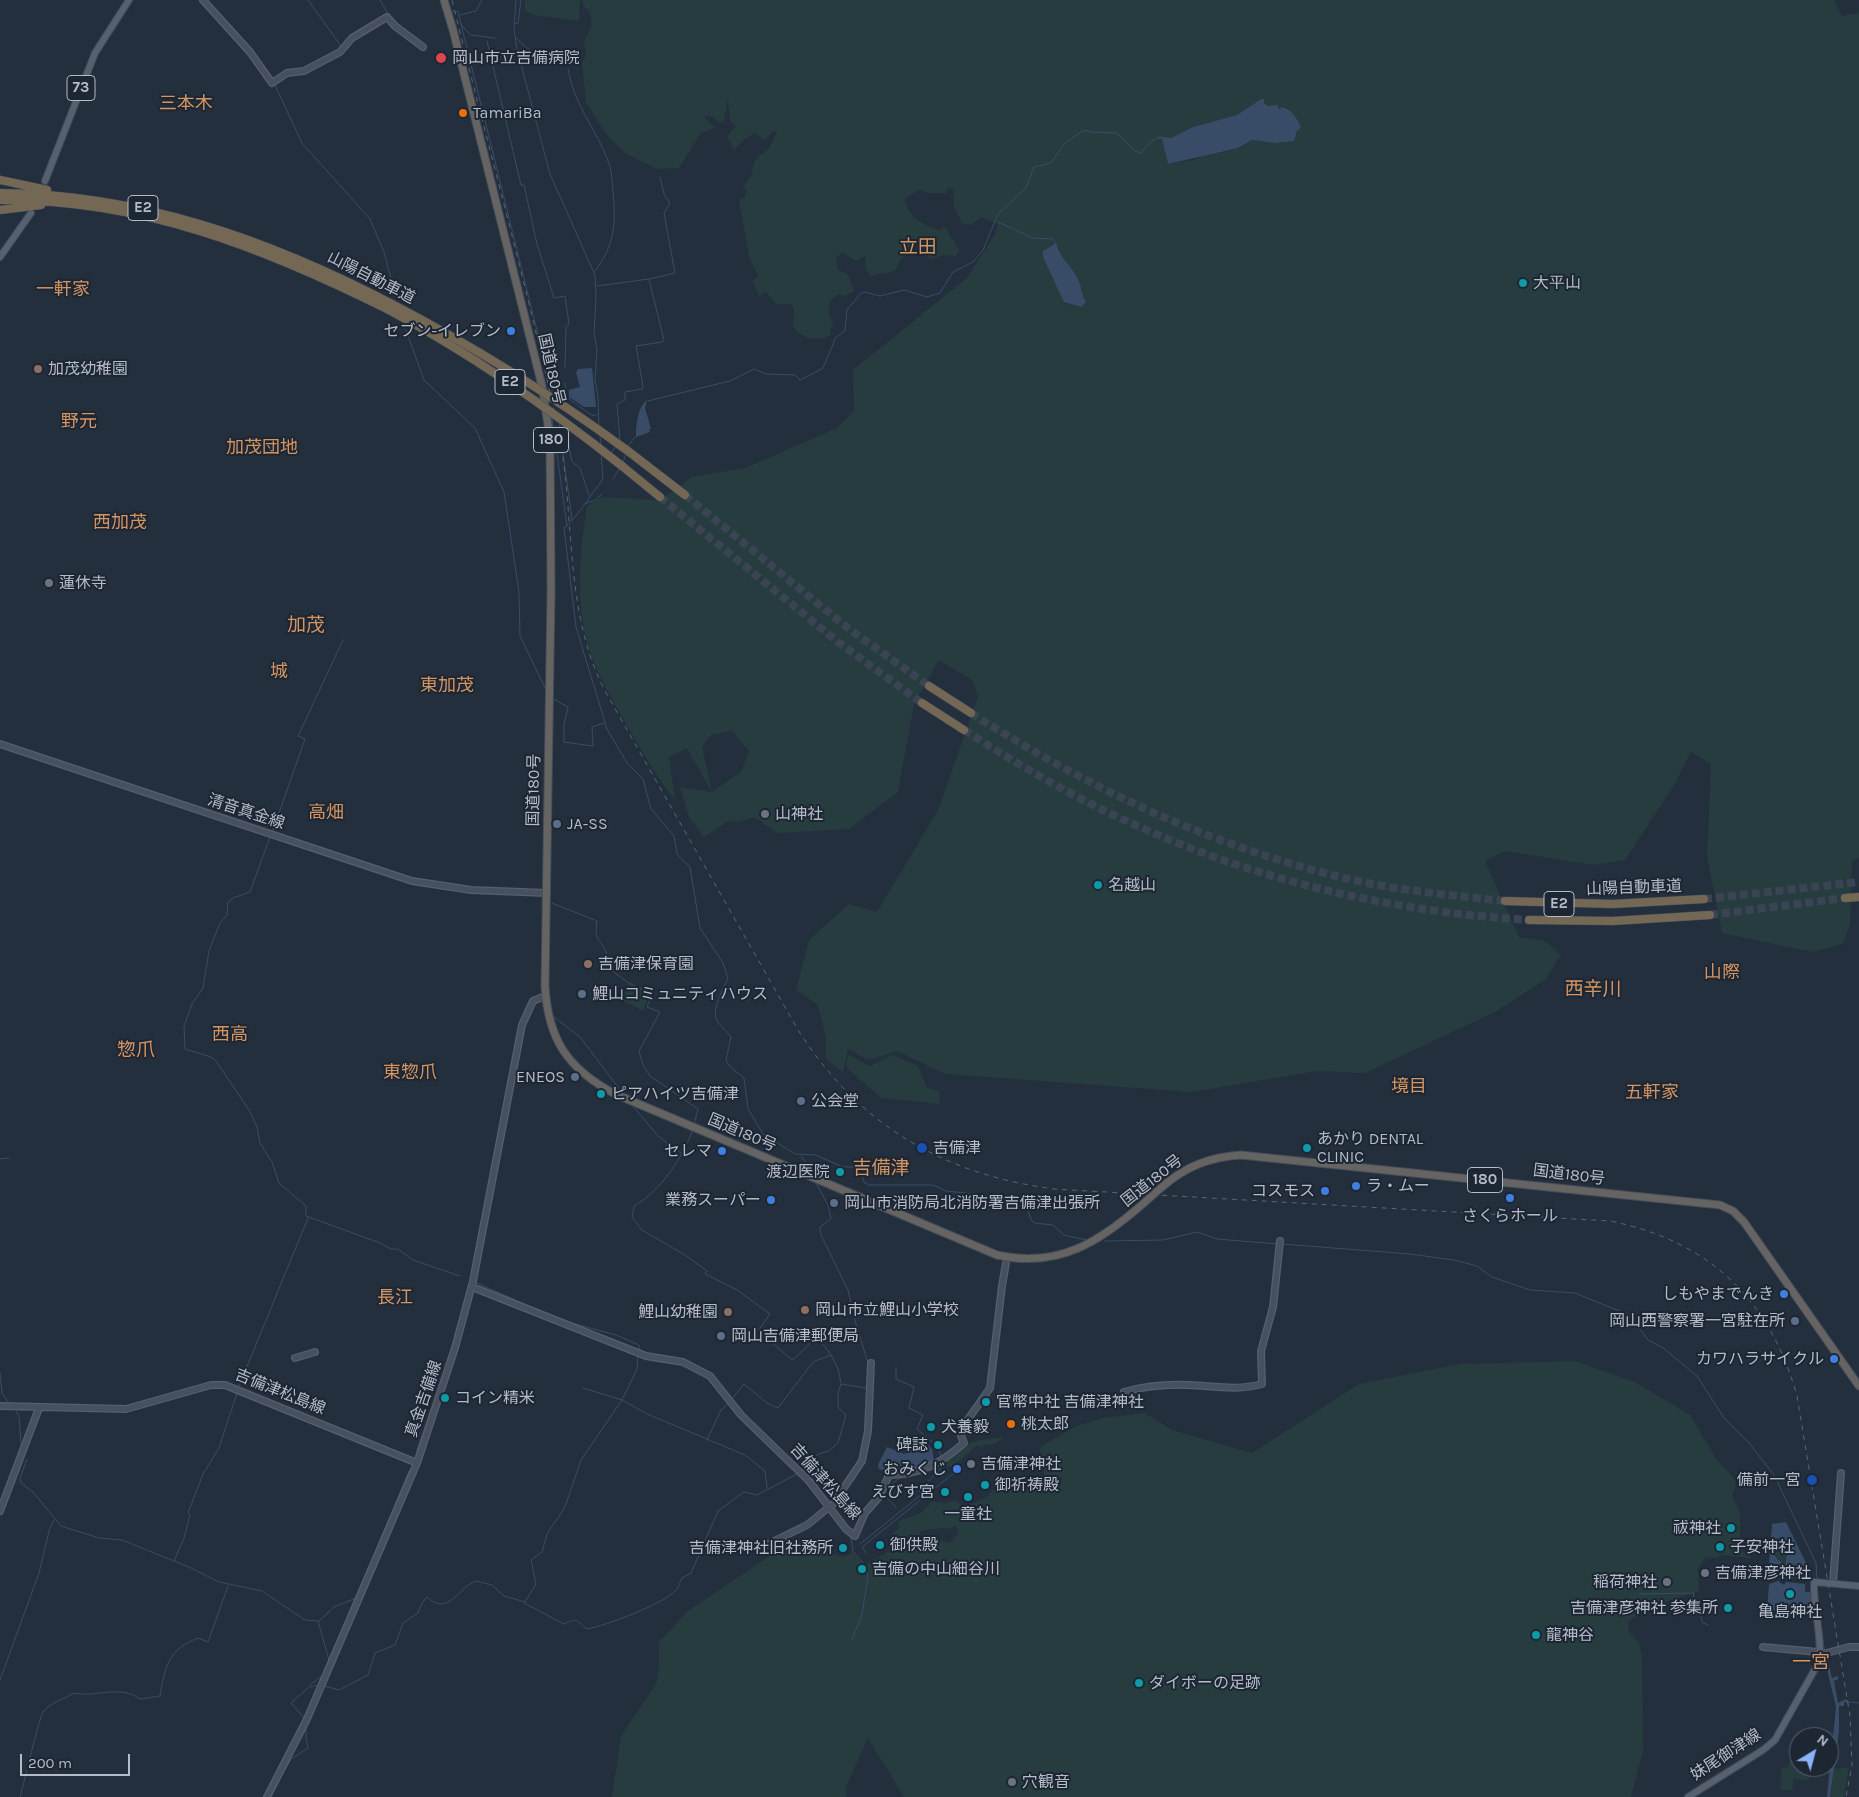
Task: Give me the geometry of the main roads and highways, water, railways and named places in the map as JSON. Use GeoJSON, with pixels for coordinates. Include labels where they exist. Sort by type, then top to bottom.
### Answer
{"type":"FeatureCollection","features":[{"type":"Feature","properties":{"kind":"highway","name":"国道180号"},"geometry":{"type":"LineString","coordinates":[[444,0],[536,362],[550,438],[551,594],[545,996],[555,1037],[570,1061],[589,1080],[632,1102],[972,1245],[1007,1257],[1052,1256],[1078,1249],[1114,1229],[1185,1169],[1224,1156],[1241,1155],[1720,1205],[1733,1211],[1744,1222],[1859,1386]]}},
{"type":"Feature","properties":{"kind":"highway"},"geometry":{"type":"LineString","coordinates":[[0,180],[93,204]]}},
{"type":"Feature","properties":{"kind":"highway","name":"山陽自動車道"},"geometry":{"type":"LineString","coordinates":[[0,193],[93,204],[189,222],[272,251],[391,307],[520,376],[628,450],[685,495]]}},
{"type":"Feature","properties":{"kind":"highway","name":"山陽自動車道"},"geometry":{"type":"LineString","coordinates":[[0,200],[93,204],[189,222]]}},
{"type":"Feature","properties":{"kind":"highway"},"geometry":{"type":"LineString","coordinates":[[0,210],[37,205],[93,204]]}},
{"type":"Feature","properties":{"kind":"highway","name":"山陽自動車道"},"geometry":{"type":"LineString","coordinates":[[391,307],[470,355],[513,384],[660,497]]}},
{"type":"Feature","properties":{"kind":"highway"},"geometry":{"type":"LineString","coordinates":[[929,686],[971,713]]}},
{"type":"Feature","properties":{"kind":"highway"},"geometry":{"type":"LineString","coordinates":[[922,703],[964,730]]}},
{"type":"Feature","properties":{"kind":"highway"},"geometry":{"type":"LineString","coordinates":[[1845,898],[1859,896]]}},
{"type":"Feature","properties":{"kind":"highway","name":"山陽自動車道"},"geometry":{"type":"LineString","coordinates":[[1505,901],[1613,904],[1704,899]]}},
{"type":"Feature","properties":{"kind":"highway","name":"山陽自動車道"},"geometry":{"type":"LineString","coordinates":[[1529,920],[1612,921],[1710,915]]}},
{"type":"Feature","properties":{"kind":"main road","name":"73"},"geometry":{"type":"LineString","coordinates":[[45,181],[95,53],[129,0]]}},
{"type":"Feature","properties":{"kind":"main road"},"geometry":{"type":"LineString","coordinates":[[203,0],[246,47],[274,82],[287,74],[307,69],[344,49],[352,38],[387,17],[423,48]]}},
{"type":"Feature","properties":{"kind":"main road"},"geometry":{"type":"LineString","coordinates":[[0,257],[31,213]]}},
{"type":"Feature","properties":{"kind":"main road","name":"清音真金線"},"geometry":{"type":"LineString","coordinates":[[0,744],[412,881],[471,890],[547,893]]}},
{"type":"Feature","properties":{"kind":"main road","name":"真金吉備線"},"geometry":{"type":"LineString","coordinates":[[267,1797],[308,1719],[416,1463],[455,1348],[472,1287],[522,1025],[533,1001],[545,996]]}},
{"type":"Feature","properties":{"kind":"main road"},"geometry":{"type":"LineString","coordinates":[[1124,1392],[1150,1386],[1189,1385],[1238,1388],[1262,1384],[1261,1351],[1273,1307],[1280,1244]]}},
{"type":"Feature","properties":{"kind":"main road","name":"吉備津松島線"},"geometry":{"type":"LineString","coordinates":[[472,1287],[640,1353],[683,1362],[706,1374],[742,1415],[800,1471],[830,1505],[846,1528],[855,1536],[865,1513],[879,1497],[889,1475],[919,1472],[948,1456],[964,1443],[962,1436],[964,1425],[990,1388],[1007,1257]]}},
{"type":"Feature","properties":{"kind":"main road"},"geometry":{"type":"LineString","coordinates":[[295,1358],[315,1352]]}},
{"type":"Feature","properties":{"kind":"main road"},"geometry":{"type":"LineString","coordinates":[[760,1548],[807,1525],[830,1505],[862,1461],[865,1453],[871,1363]]}},
{"type":"Feature","properties":{"kind":"main road","name":"吉備津松島線"},"geometry":{"type":"LineString","coordinates":[[0,1406],[131,1408],[211,1385],[225,1385],[416,1463]]}},
{"type":"Feature","properties":{"kind":"main road"},"geometry":{"type":"LineString","coordinates":[[0,1511],[39,1408]]}},
{"type":"Feature","properties":{"kind":"main road"},"geometry":{"type":"LineString","coordinates":[[1833,1583],[1841,1473]]}},
{"type":"Feature","properties":{"kind":"main road","name":"妹尾御津線"},"geometry":{"type":"LineString","coordinates":[[1688,1797],[1763,1750],[1775,1740],[1823,1653],[1814,1615],[1813,1590],[1817,1582],[1859,1586]]}},
{"type":"Feature","properties":{"kind":"main road"},"geometry":{"type":"LineString","coordinates":[[1763,1647],[1823,1653],[1849,1647],[1859,1647]]}},
{"type":"Feature","properties":{"kind":"water"},"geometry":{"type":"Polygon","coordinates":[[[1261,99],[1264,99],[1264,103],[1268,106],[1277,105],[1280,110],[1281,107],[1288,109],[1294,115],[1301,128],[1297,131],[1294,141],[1275,143],[1252,140],[1238,148],[1168,164],[1162,139],[1158,136],[1171,138],[1193,127],[1237,115],[1261,99]]]}},
{"type":"Feature","properties":{"kind":"water"},"geometry":{"type":"Polygon","coordinates":[[[1056,243],[1061,254],[1076,274],[1086,302],[1081,307],[1064,302],[1043,257],[1043,251],[1056,243]]]}},
{"type":"Feature","properties":{"kind":"water"},"geometry":{"type":"Polygon","coordinates":[[[592,368],[596,407],[584,407],[569,397],[569,390],[580,387],[576,373],[578,369],[592,368]]]}},
{"type":"Feature","properties":{"kind":"water"},"geometry":{"type":"Polygon","coordinates":[[[647,400],[645,408],[651,429],[649,429],[650,432],[636,437],[639,412],[647,400]]]}},
{"type":"Feature","properties":{"kind":"water"},"geometry":{"type":"Polygon","coordinates":[[[923,1440],[932,1449],[934,1461],[907,1471],[894,1472],[879,1469],[878,1465],[887,1447],[904,1454],[923,1440]]]}},
{"type":"Feature","properties":{"kind":"water"},"geometry":{"type":"Polygon","coordinates":[[[1786,1522],[1809,1571],[1805,1572],[1805,1579],[1797,1578],[1795,1570],[1785,1565],[1787,1555],[1780,1538],[1776,1539],[1772,1552],[1783,1563],[1787,1578],[1778,1577],[1778,1572],[1769,1565],[1772,1524],[1786,1522]]]}},
{"type":"Feature","properties":{"kind":"water"},"geometry":{"type":"Polygon","coordinates":[[[1778,1581],[1784,1585],[1786,1582],[1805,1584],[1805,1592],[1812,1592],[1813,1613],[1767,1610],[1769,1584],[1778,1581]]]}},
{"type":"Feature","properties":{"kind":"water"},"geometry":{"type":"Polygon","coordinates":[[[1827,1656],[1832,1678],[1838,1676],[1838,1679],[1834,1681],[1838,1703],[1846,1699],[1851,1703],[1844,1702],[1844,1706],[1839,1706],[1839,1727],[1834,1727],[1836,1707],[1824,1657],[1827,1656]]]}},
{"type":"Feature","properties":{"kind":"water"},"geometry":{"type":"Polygon","coordinates":[[[1829,1777],[1833,1777],[1830,1797],[1827,1797],[1829,1777]]]}},
{"type":"Feature","properties":{"kind":"waterway"},"geometry":{"type":"LineString","coordinates":[[308,0],[341,46]]}},
{"type":"Feature","properties":{"kind":"waterway"},"geometry":{"type":"LineString","coordinates":[[380,0],[388,14]]}},
{"type":"Feature","properties":{"kind":"waterway"},"geometry":{"type":"LineString","coordinates":[[460,15],[476,11],[482,0]]}},
{"type":"Feature","properties":{"kind":"waterway"},"geometry":{"type":"LineString","coordinates":[[516,0],[514,30],[517,49],[550,174],[595,275],[594,333],[597,350],[595,380],[598,397],[599,427]]}},
{"type":"Feature","properties":{"kind":"waterway"},"geometry":{"type":"LineString","coordinates":[[515,24],[518,23],[521,0]]}},
{"type":"Feature","properties":{"kind":"waterway"},"geometry":{"type":"LineString","coordinates":[[452,12],[458,11],[553,395]]}},
{"type":"Feature","properties":{"kind":"waterway"},"geometry":{"type":"LineString","coordinates":[[462,26],[471,35],[495,38]]}},
{"type":"Feature","properties":{"kind":"waterway"},"geometry":{"type":"LineString","coordinates":[[516,38],[532,52],[558,56],[564,60]]}},
{"type":"Feature","properties":{"kind":"waterway"},"geometry":{"type":"LineString","coordinates":[[487,41],[537,244],[554,298],[565,296],[569,324],[566,327],[565,367]]}},
{"type":"Feature","properties":{"kind":"waterway"},"geometry":{"type":"LineString","coordinates":[[568,69],[575,94],[603,149],[612,176],[614,203],[613,233],[607,252],[595,271]]}},
{"type":"Feature","properties":{"kind":"waterway"},"geometry":{"type":"LineString","coordinates":[[274,83],[302,143],[370,219],[384,252],[394,290]]}},
{"type":"Feature","properties":{"kind":"waterway"},"geometry":{"type":"LineString","coordinates":[[648,401],[730,381],[754,369],[766,374],[795,375],[800,380],[822,369],[835,338],[845,331],[847,310],[861,293],[865,292],[880,296],[904,290],[927,297],[940,293],[953,272],[973,262],[983,250],[998,214],[1026,188],[1034,167],[1051,163],[1065,143],[1084,130],[1117,133],[1135,151],[1140,153],[1153,140],[1160,138]]}},
{"type":"Feature","properties":{"kind":"waterway"},"geometry":{"type":"LineString","coordinates":[[597,286],[649,279],[675,273],[664,213],[670,203],[664,194],[660,177]]}},
{"type":"Feature","properties":{"kind":"waterway"},"geometry":{"type":"LineString","coordinates":[[998,222],[1033,238],[1053,239],[1056,245]]}},
{"type":"Feature","properties":{"kind":"waterway"},"geometry":{"type":"LineString","coordinates":[[620,441],[617,404],[625,400],[625,392],[642,389],[643,386],[636,346],[662,342],[664,340],[649,279]]}},
{"type":"Feature","properties":{"kind":"waterway"},"geometry":{"type":"LineString","coordinates":[[406,330],[424,380],[475,428],[504,492],[519,592],[520,636],[546,690]]}},
{"type":"Feature","properties":{"kind":"waterway"},"geometry":{"type":"LineString","coordinates":[[565,383],[566,397],[593,416],[597,414]]}},
{"type":"Feature","properties":{"kind":"waterway"},"geometry":{"type":"LineString","coordinates":[[552,418],[567,526]]}},
{"type":"Feature","properties":{"kind":"waterway"},"geometry":{"type":"LineString","coordinates":[[559,423],[572,520]]}},
{"type":"Feature","properties":{"kind":"waterway"},"geometry":{"type":"LineString","coordinates":[[560,427],[566,431],[572,462],[580,468],[589,495]]}},
{"type":"Feature","properties":{"kind":"waterway"},"geometry":{"type":"LineString","coordinates":[[600,436],[601,444]]}},
{"type":"Feature","properties":{"kind":"waterway"},"geometry":{"type":"LineString","coordinates":[[627,447],[635,437]]}},
{"type":"Feature","properties":{"kind":"waterway"},"geometry":{"type":"LineString","coordinates":[[611,453],[616,446]]}},
{"type":"Feature","properties":{"kind":"waterway"},"geometry":{"type":"LineString","coordinates":[[601,453],[603,479],[579,512],[564,528],[576,627],[607,729],[627,763],[643,779],[651,809],[674,836],[677,854],[690,867],[700,928],[723,963],[728,978],[716,1011],[717,1021],[731,1037],[726,1060],[730,1067],[744,1078],[748,1109],[763,1134],[795,1154],[816,1155],[843,1167],[857,1167],[864,1182],[869,1185],[933,1185],[946,1191],[1021,1199],[1024,1201],[1034,1223],[1053,1225],[1064,1235],[1086,1240]]}},
{"type":"Feature","properties":{"kind":"waterway"},"geometry":{"type":"LineString","coordinates":[[623,462],[626,454]]}},
{"type":"Feature","properties":{"kind":"waterway"},"geometry":{"type":"LineString","coordinates":[[613,479],[620,468]]}},
{"type":"Feature","properties":{"kind":"waterway"},"geometry":{"type":"LineString","coordinates":[[584,504],[595,500],[602,494]]}},
{"type":"Feature","properties":{"kind":"waterway"},"geometry":{"type":"LineString","coordinates":[[272,833],[305,739],[298,736],[343,640]]}},
{"type":"Feature","properties":{"kind":"waterway"},"geometry":{"type":"LineString","coordinates":[[552,698],[568,707],[564,725],[564,742],[593,746],[592,727],[604,723]]}},
{"type":"Feature","properties":{"kind":"waterway"},"geometry":{"type":"LineString","coordinates":[[270,837],[250,892],[233,898],[228,902],[227,915],[220,923],[209,951],[203,988],[192,1004],[184,1026],[185,1049],[211,1057],[216,1061],[249,1110],[257,1127],[260,1143],[272,1162],[279,1183],[306,1206],[306,1216],[380,1243],[391,1249],[398,1249],[413,1260],[460,1276]]}},
{"type":"Feature","properties":{"kind":"waterway"},"geometry":{"type":"LineString","coordinates":[[552,903],[597,921],[597,935],[606,952],[608,968],[629,983],[652,994],[647,1007],[660,1012],[639,1051],[643,1065],[650,1076],[698,1109],[694,1125]]}},
{"type":"Feature","properties":{"kind":"waterway"},"geometry":{"type":"LineString","coordinates":[[554,1017],[580,1037],[624,1095]]}},
{"type":"Feature","properties":{"kind":"waterway"},"geometry":{"type":"LineString","coordinates":[[631,1104],[659,1137],[681,1153]]}},
{"type":"Feature","properties":{"kind":"waterway"},"geometry":{"type":"LineString","coordinates":[[693,1129],[689,1140],[670,1173],[653,1192],[634,1206],[632,1217],[642,1230],[685,1255],[707,1271],[705,1274],[737,1290],[770,1314],[758,1331],[791,1359],[794,1359],[817,1336],[831,1355]]}},
{"type":"Feature","properties":{"kind":"waterway"},"geometry":{"type":"LineString","coordinates":[[801,1156],[815,1174]]}},
{"type":"Feature","properties":{"kind":"waterway"},"geometry":{"type":"LineString","coordinates":[[0,1159],[9,1158]]}},
{"type":"Feature","properties":{"kind":"waterway"},"geometry":{"type":"LineString","coordinates":[[816,1183],[828,1205],[831,1219],[820,1227],[821,1235],[848,1290],[868,1363]]}},
{"type":"Feature","properties":{"kind":"waterway"},"geometry":{"type":"LineString","coordinates":[[239,1386],[308,1218]]}},
{"type":"Feature","properties":{"kind":"waterway"},"geometry":{"type":"LineString","coordinates":[[1105,1241],[1163,1240],[1197,1232],[1217,1239],[1278,1244]]}},
{"type":"Feature","properties":{"kind":"waterway"},"geometry":{"type":"LineString","coordinates":[[1282,1244],[1410,1254],[1454,1260],[1477,1266],[1492,1277],[1530,1290],[1575,1293],[1629,1315],[1648,1340],[1663,1348],[1697,1376],[1724,1418],[1749,1443],[1774,1475],[1816,1563],[1817,1579]]}},
{"type":"Feature","properties":{"kind":"waterway"},"geometry":{"type":"LineString","coordinates":[[477,1283],[547,1314]]}},
{"type":"Feature","properties":{"kind":"waterway"},"geometry":{"type":"LineString","coordinates":[[564,1321],[616,1335],[639,1345],[639,1351]]}},
{"type":"Feature","properties":{"kind":"waterway"},"geometry":{"type":"LineString","coordinates":[[324,1686],[339,1690],[368,1675],[375,1653],[395,1645],[403,1623],[418,1613],[427,1597],[441,1604],[447,1603],[476,1581],[492,1585],[504,1596],[525,1602],[536,1584],[531,1560],[542,1552],[547,1534],[565,1507],[581,1460],[622,1400],[637,1369],[638,1355]]}},
{"type":"Feature","properties":{"kind":"waterway"},"geometry":{"type":"LineString","coordinates":[[732,1399],[744,1384],[767,1403],[778,1408],[813,1362],[831,1355],[838,1369],[841,1383]]}},
{"type":"Feature","properties":{"kind":"waterway"},"geometry":{"type":"LineString","coordinates":[[896,1367],[896,1379],[914,1387],[909,1408],[923,1415],[917,1429],[939,1448],[941,1457]]}},
{"type":"Feature","properties":{"kind":"waterway"},"geometry":{"type":"LineString","coordinates":[[0,1373],[2,1393],[8,1402]]}},
{"type":"Feature","properties":{"kind":"waterway"},"geometry":{"type":"LineString","coordinates":[[417,1450],[441,1383]]}},
{"type":"Feature","properties":{"kind":"waterway"},"geometry":{"type":"LineString","coordinates":[[802,1471],[818,1454],[829,1451],[838,1443],[846,1415],[838,1407],[838,1393],[841,1384],[866,1388],[867,1386]]}},
{"type":"Feature","properties":{"kind":"waterway"},"geometry":{"type":"LineString","coordinates":[[583,1388],[622,1400],[647,1414],[745,1455],[765,1471],[767,1488]]}},
{"type":"Feature","properties":{"kind":"waterway"},"geometry":{"type":"LineString","coordinates":[[174,1561],[184,1538],[190,1515],[188,1513],[203,1474],[219,1448],[237,1393]]}},
{"type":"Feature","properties":{"kind":"waterway"},"geometry":{"type":"LineString","coordinates":[[707,1440],[721,1410],[728,1404]]}},
{"type":"Feature","properties":{"kind":"waterway"},"geometry":{"type":"LineString","coordinates":[[16,1411],[19,1416],[21,1444]]}},
{"type":"Feature","properties":{"kind":"waterway"},"geometry":{"type":"LineString","coordinates":[[27,1459],[20,1478],[21,1483],[33,1492],[61,1526],[99,1538],[122,1540],[189,1567],[219,1582],[262,1591],[305,1620],[318,1621],[329,1660],[323,1675],[310,1685]]}},
{"type":"Feature","properties":{"kind":"waterway"},"geometry":{"type":"LineString","coordinates":[[860,1544],[922,1494],[919,1491],[942,1467]]}},
{"type":"Feature","properties":{"kind":"waterway"},"geometry":{"type":"LineString","coordinates":[[318,1622],[334,1607],[356,1598],[409,1471]]}},
{"type":"Feature","properties":{"kind":"waterway"},"geometry":{"type":"LineString","coordinates":[[866,1553],[862,1547],[955,1472]]}},
{"type":"Feature","properties":{"kind":"waterway"},"geometry":{"type":"LineString","coordinates":[[909,1476],[920,1473]]}},
{"type":"Feature","properties":{"kind":"waterway"},"geometry":{"type":"LineString","coordinates":[[524,1603],[564,1624],[576,1620],[587,1629],[647,1608],[669,1596],[678,1588],[682,1578],[691,1573],[718,1511],[744,1492],[757,1495],[797,1474]]}},
{"type":"Feature","properties":{"kind":"waterway"},"geometry":{"type":"LineString","coordinates":[[884,1490],[901,1477]]}},
{"type":"Feature","properties":{"kind":"waterway"},"geometry":{"type":"LineString","coordinates":[[882,1497],[886,1497],[896,1507]]}},
{"type":"Feature","properties":{"kind":"waterway"},"geometry":{"type":"LineString","coordinates":[[0,1680],[39,1573],[50,1527],[54,1520]]}},
{"type":"Feature","properties":{"kind":"waterway"},"geometry":{"type":"LineString","coordinates":[[851,1536],[853,1552],[865,1565],[868,1577],[862,1614],[852,1640]]}},
{"type":"Feature","properties":{"kind":"waterway"},"geometry":{"type":"LineString","coordinates":[[20,1797],[44,1711],[54,1703],[74,1693],[124,1692],[140,1699],[160,1696],[166,1668],[174,1654],[180,1648],[198,1638],[208,1642],[228,1586]]}},
{"type":"Feature","properties":{"kind":"waterway"},"geometry":{"type":"LineString","coordinates":[[1640,1594],[1694,1593],[1692,1604],[1694,1612],[1701,1615],[1702,1622],[1708,1625]]}},
{"type":"Feature","properties":{"kind":"waterway"},"geometry":{"type":"LineString","coordinates":[[1822,1640],[1825,1651]]}},
{"type":"Feature","properties":{"kind":"waterway"},"geometry":{"type":"LineString","coordinates":[[304,1718],[291,1703],[309,1687],[320,1685]]}},
{"type":"Feature","properties":{"kind":"waterway"},"geometry":{"type":"LineString","coordinates":[[1851,1702],[1859,1703]]}},
{"type":"Feature","properties":{"kind":"waterway"},"geometry":{"type":"LineString","coordinates":[[273,1791],[291,1759],[308,1748],[306,1727]]}},
{"type":"Feature","properties":{"kind":"tunnel"},"geometry":{"type":"LineString","coordinates":[[685,495],[849,629],[929,686]]}},
{"type":"Feature","properties":{"kind":"tunnel"},"geometry":{"type":"LineString","coordinates":[[660,497],[838,642],[922,703]]}},
{"type":"Feature","properties":{"kind":"tunnel"},"geometry":{"type":"LineString","coordinates":[[971,713],[1014,740],[1102,788],[1147,810],[1239,847],[1287,863],[1357,881],[1420,892],[1505,901]]}},
{"type":"Feature","properties":{"kind":"tunnel"},"geometry":{"type":"LineString","coordinates":[[964,730],[1094,806],[1140,827],[1233,864],[1330,891],[1379,902],[1429,910],[1529,920]]}},
{"type":"Feature","properties":{"kind":"tunnel"},"geometry":{"type":"LineString","coordinates":[[1704,899],[1859,882]]}},
{"type":"Feature","properties":{"kind":"tunnel"},"geometry":{"type":"LineString","coordinates":[[1710,915],[1845,898]]}},
{"type":"Feature","properties":{"kind":"railway"},"geometry":{"type":"LineString","coordinates":[[452,0],[520,268],[558,429],[567,495],[576,595],[582,628],[592,660],[605,691],[798,1030],[822,1063],[848,1093],[876,1118],[907,1140],[940,1157],[975,1171],[1013,1182],[1054,1189],[1610,1221],[1645,1230],[1677,1243],[1706,1260],[1730,1280],[1752,1303],[1770,1331],[1785,1361],[1797,1396],[1850,1716],[1852,1765],[1846,1797]]}},
{"type":"Feature","properties":{"kind":"place","name":"岡山市立吉備病院"},"geometry":{"type":"Point","coordinates":[441,58]}},
{"type":"Feature","properties":{"kind":"place","name":"TamariBa"},"geometry":{"type":"Point","coordinates":[463,113]}},
{"type":"Feature","properties":{"kind":"place","name":"大平山"},"geometry":{"type":"Point","coordinates":[1523,283]}},
{"type":"Feature","properties":{"kind":"place","name":"セブン-イレブン"},"geometry":{"type":"Point","coordinates":[511,331]}},
{"type":"Feature","properties":{"kind":"place","name":"加茂幼稚園"},"geometry":{"type":"Point","coordinates":[38,369]}},
{"type":"Feature","properties":{"kind":"place","name":"蓮休寺"},"geometry":{"type":"Point","coordinates":[49,583]}},
{"type":"Feature","properties":{"kind":"place","name":"山神社"},"geometry":{"type":"Point","coordinates":[765,814]}},
{"type":"Feature","properties":{"kind":"place","name":"JA-SS"},"geometry":{"type":"Point","coordinates":[557,824]}},
{"type":"Feature","properties":{"kind":"place","name":"名越山"},"geometry":{"type":"Point","coordinates":[1098,885]}},
{"type":"Feature","properties":{"kind":"place","name":"吉備津保育園"},"geometry":{"type":"Point","coordinates":[588,964]}},
{"type":"Feature","properties":{"kind":"place","name":"鯉山コミュニティハウス"},"geometry":{"type":"Point","coordinates":[582,994]}},
{"type":"Feature","properties":{"kind":"place","name":"ENEOS"},"geometry":{"type":"Point","coordinates":[575,1077]}},
{"type":"Feature","properties":{"kind":"place","name":"ピアハイツ吉備津"},"geometry":{"type":"Point","coordinates":[601,1094]}},
{"type":"Feature","properties":{"kind":"place","name":"公会堂"},"geometry":{"type":"Point","coordinates":[801,1101]}},
{"type":"Feature","properties":{"kind":"place","name":"吉備津"},"geometry":{"type":"Point","coordinates":[922,1148]}},
{"type":"Feature","properties":{"kind":"place","name":"あかり DENTAL CLINIC"},"geometry":{"type":"Point","coordinates":[1307,1148]}},
{"type":"Feature","properties":{"kind":"place","name":"セレマ"},"geometry":{"type":"Point","coordinates":[722,1151]}},
{"type":"Feature","properties":{"kind":"place","name":"渡辺医院"},"geometry":{"type":"Point","coordinates":[840,1172]}},
{"type":"Feature","properties":{"kind":"place","name":"ラ・ムー"},"geometry":{"type":"Point","coordinates":[1356,1186]}},
{"type":"Feature","properties":{"kind":"place","name":"コスモス"},"geometry":{"type":"Point","coordinates":[1325,1191]}},
{"type":"Feature","properties":{"kind":"place","name":"さくらホール"},"geometry":{"type":"Point","coordinates":[1510,1198]}},
{"type":"Feature","properties":{"kind":"place","name":"業務スーパー"},"geometry":{"type":"Point","coordinates":[771,1200]}},
{"type":"Feature","properties":{"kind":"place","name":"岡山市消防局北消防署吉備津出張所"},"geometry":{"type":"Point","coordinates":[834,1203]}},
{"type":"Feature","properties":{"kind":"place","name":"しもやまでんき"},"geometry":{"type":"Point","coordinates":[1784,1294]}},
{"type":"Feature","properties":{"kind":"place","name":"岡山市立鯉山小学校"},"geometry":{"type":"Point","coordinates":[805,1310]}},
{"type":"Feature","properties":{"kind":"place","name":"鯉山幼稚園"},"geometry":{"type":"Point","coordinates":[728,1312]}},
{"type":"Feature","properties":{"kind":"place","name":"岡山西警察署一宮駐在所"},"geometry":{"type":"Point","coordinates":[1795,1321]}},
{"type":"Feature","properties":{"kind":"place","name":"岡山吉備津郵便局"},"geometry":{"type":"Point","coordinates":[721,1336]}},
{"type":"Feature","properties":{"kind":"place","name":"カワハラサイクル"},"geometry":{"type":"Point","coordinates":[1834,1359]}},
{"type":"Feature","properties":{"kind":"place","name":"コイン精米"},"geometry":{"type":"Point","coordinates":[445,1398]}},
{"type":"Feature","properties":{"kind":"place","name":"官幣中社 吉備津神社"},"geometry":{"type":"Point","coordinates":[986,1402]}},
{"type":"Feature","properties":{"kind":"place","name":"桃太郎"},"geometry":{"type":"Point","coordinates":[1011,1424]}},
{"type":"Feature","properties":{"kind":"place","name":"犬養毅"},"geometry":{"type":"Point","coordinates":[931,1427]}},
{"type":"Feature","properties":{"kind":"place","name":"碑誌"},"geometry":{"type":"Point","coordinates":[938,1445]}},
{"type":"Feature","properties":{"kind":"place","name":"吉備津神社"},"geometry":{"type":"Point","coordinates":[971,1464]}},
{"type":"Feature","properties":{"kind":"place","name":"おみくじ"},"geometry":{"type":"Point","coordinates":[957,1469]}},
{"type":"Feature","properties":{"kind":"place","name":"備前一宮"},"geometry":{"type":"Point","coordinates":[1812,1480]}},
{"type":"Feature","properties":{"kind":"place","name":"御祈祷殿"},"geometry":{"type":"Point","coordinates":[985,1485]}},
{"type":"Feature","properties":{"kind":"place","name":"えびす宮"},"geometry":{"type":"Point","coordinates":[945,1492]}},
{"type":"Feature","properties":{"kind":"place","name":"一童社"},"geometry":{"type":"Point","coordinates":[968,1497]}},
{"type":"Feature","properties":{"kind":"place","name":"祓神社"},"geometry":{"type":"Point","coordinates":[1731,1528]}},
{"type":"Feature","properties":{"kind":"place","name":"御供殿"},"geometry":{"type":"Point","coordinates":[880,1545]}},
{"type":"Feature","properties":{"kind":"place","name":"子安神社"},"geometry":{"type":"Point","coordinates":[1720,1547]}},
{"type":"Feature","properties":{"kind":"place","name":"吉備津神社旧社務所"},"geometry":{"type":"Point","coordinates":[843,1548]}},
{"type":"Feature","properties":{"kind":"place","name":"吉備の中山細谷川"},"geometry":{"type":"Point","coordinates":[862,1569]}},
{"type":"Feature","properties":{"kind":"place","name":"吉備津彦神社"},"geometry":{"type":"Point","coordinates":[1705,1573]}},
{"type":"Feature","properties":{"kind":"place","name":"稲荷神社"},"geometry":{"type":"Point","coordinates":[1667,1582]}},
{"type":"Feature","properties":{"kind":"place","name":"亀島神社"},"geometry":{"type":"Point","coordinates":[1790,1594]}},
{"type":"Feature","properties":{"kind":"place","name":"吉備津彦神社 参集所"},"geometry":{"type":"Point","coordinates":[1728,1608]}},
{"type":"Feature","properties":{"kind":"place","name":"龍神谷"},"geometry":{"type":"Point","coordinates":[1536,1635]}},
{"type":"Feature","properties":{"kind":"place","name":"ダイボーの足跡"},"geometry":{"type":"Point","coordinates":[1139,1683]}},
{"type":"Feature","properties":{"kind":"place","name":"穴観音"},"geometry":{"type":"Point","coordinates":[1012,1782]}},
{"type":"Feature","properties":{"kind":"district","name":"三本木"},"geometry":{"type":"Point","coordinates":[186,104]}},
{"type":"Feature","properties":{"kind":"district","name":"立田"},"geometry":{"type":"Point","coordinates":[918,248]}},
{"type":"Feature","properties":{"kind":"district","name":"一軒家"},"geometry":{"type":"Point","coordinates":[63,290]}},
{"type":"Feature","properties":{"kind":"district","name":"野元"},"geometry":{"type":"Point","coordinates":[79,422]}},
{"type":"Feature","properties":{"kind":"district","name":"加茂団地"},"geometry":{"type":"Point","coordinates":[262,448]}},
{"type":"Feature","properties":{"kind":"district","name":"西加茂"},"geometry":{"type":"Point","coordinates":[120,523]}},
{"type":"Feature","properties":{"kind":"district","name":"加茂"},"geometry":{"type":"Point","coordinates":[306,626]}},
{"type":"Feature","properties":{"kind":"district","name":"城"},"geometry":{"type":"Point","coordinates":[279,672]}},
{"type":"Feature","properties":{"kind":"district","name":"東加茂"},"geometry":{"type":"Point","coordinates":[447,686]}},
{"type":"Feature","properties":{"kind":"district","name":"高畑"},"geometry":{"type":"Point","coordinates":[326,813]}},
{"type":"Feature","properties":{"kind":"district","name":"山際"},"geometry":{"type":"Point","coordinates":[1722,973]}},
{"type":"Feature","properties":{"kind":"district","name":"西辛川"},"geometry":{"type":"Point","coordinates":[1593,990]}},
{"type":"Feature","properties":{"kind":"district","name":"西高"},"geometry":{"type":"Point","coordinates":[230,1035]}},
{"type":"Feature","properties":{"kind":"district","name":"惣爪"},"geometry":{"type":"Point","coordinates":[136,1051]}},
{"type":"Feature","properties":{"kind":"district","name":"東惣爪"},"geometry":{"type":"Point","coordinates":[410,1073]}},
{"type":"Feature","properties":{"kind":"district","name":"境目"},"geometry":{"type":"Point","coordinates":[1409,1087]}},
{"type":"Feature","properties":{"kind":"district","name":"五軒家"},"geometry":{"type":"Point","coordinates":[1652,1093]}},
{"type":"Feature","properties":{"kind":"district","name":"吉備津"},"geometry":{"type":"Point","coordinates":[881,1169]}},
{"type":"Feature","properties":{"kind":"district","name":"長江"},"geometry":{"type":"Point","coordinates":[395,1298]}},
{"type":"Feature","properties":{"kind":"district","name":"一宮"},"geometry":{"type":"Point","coordinates":[1811,1663]}}]}
